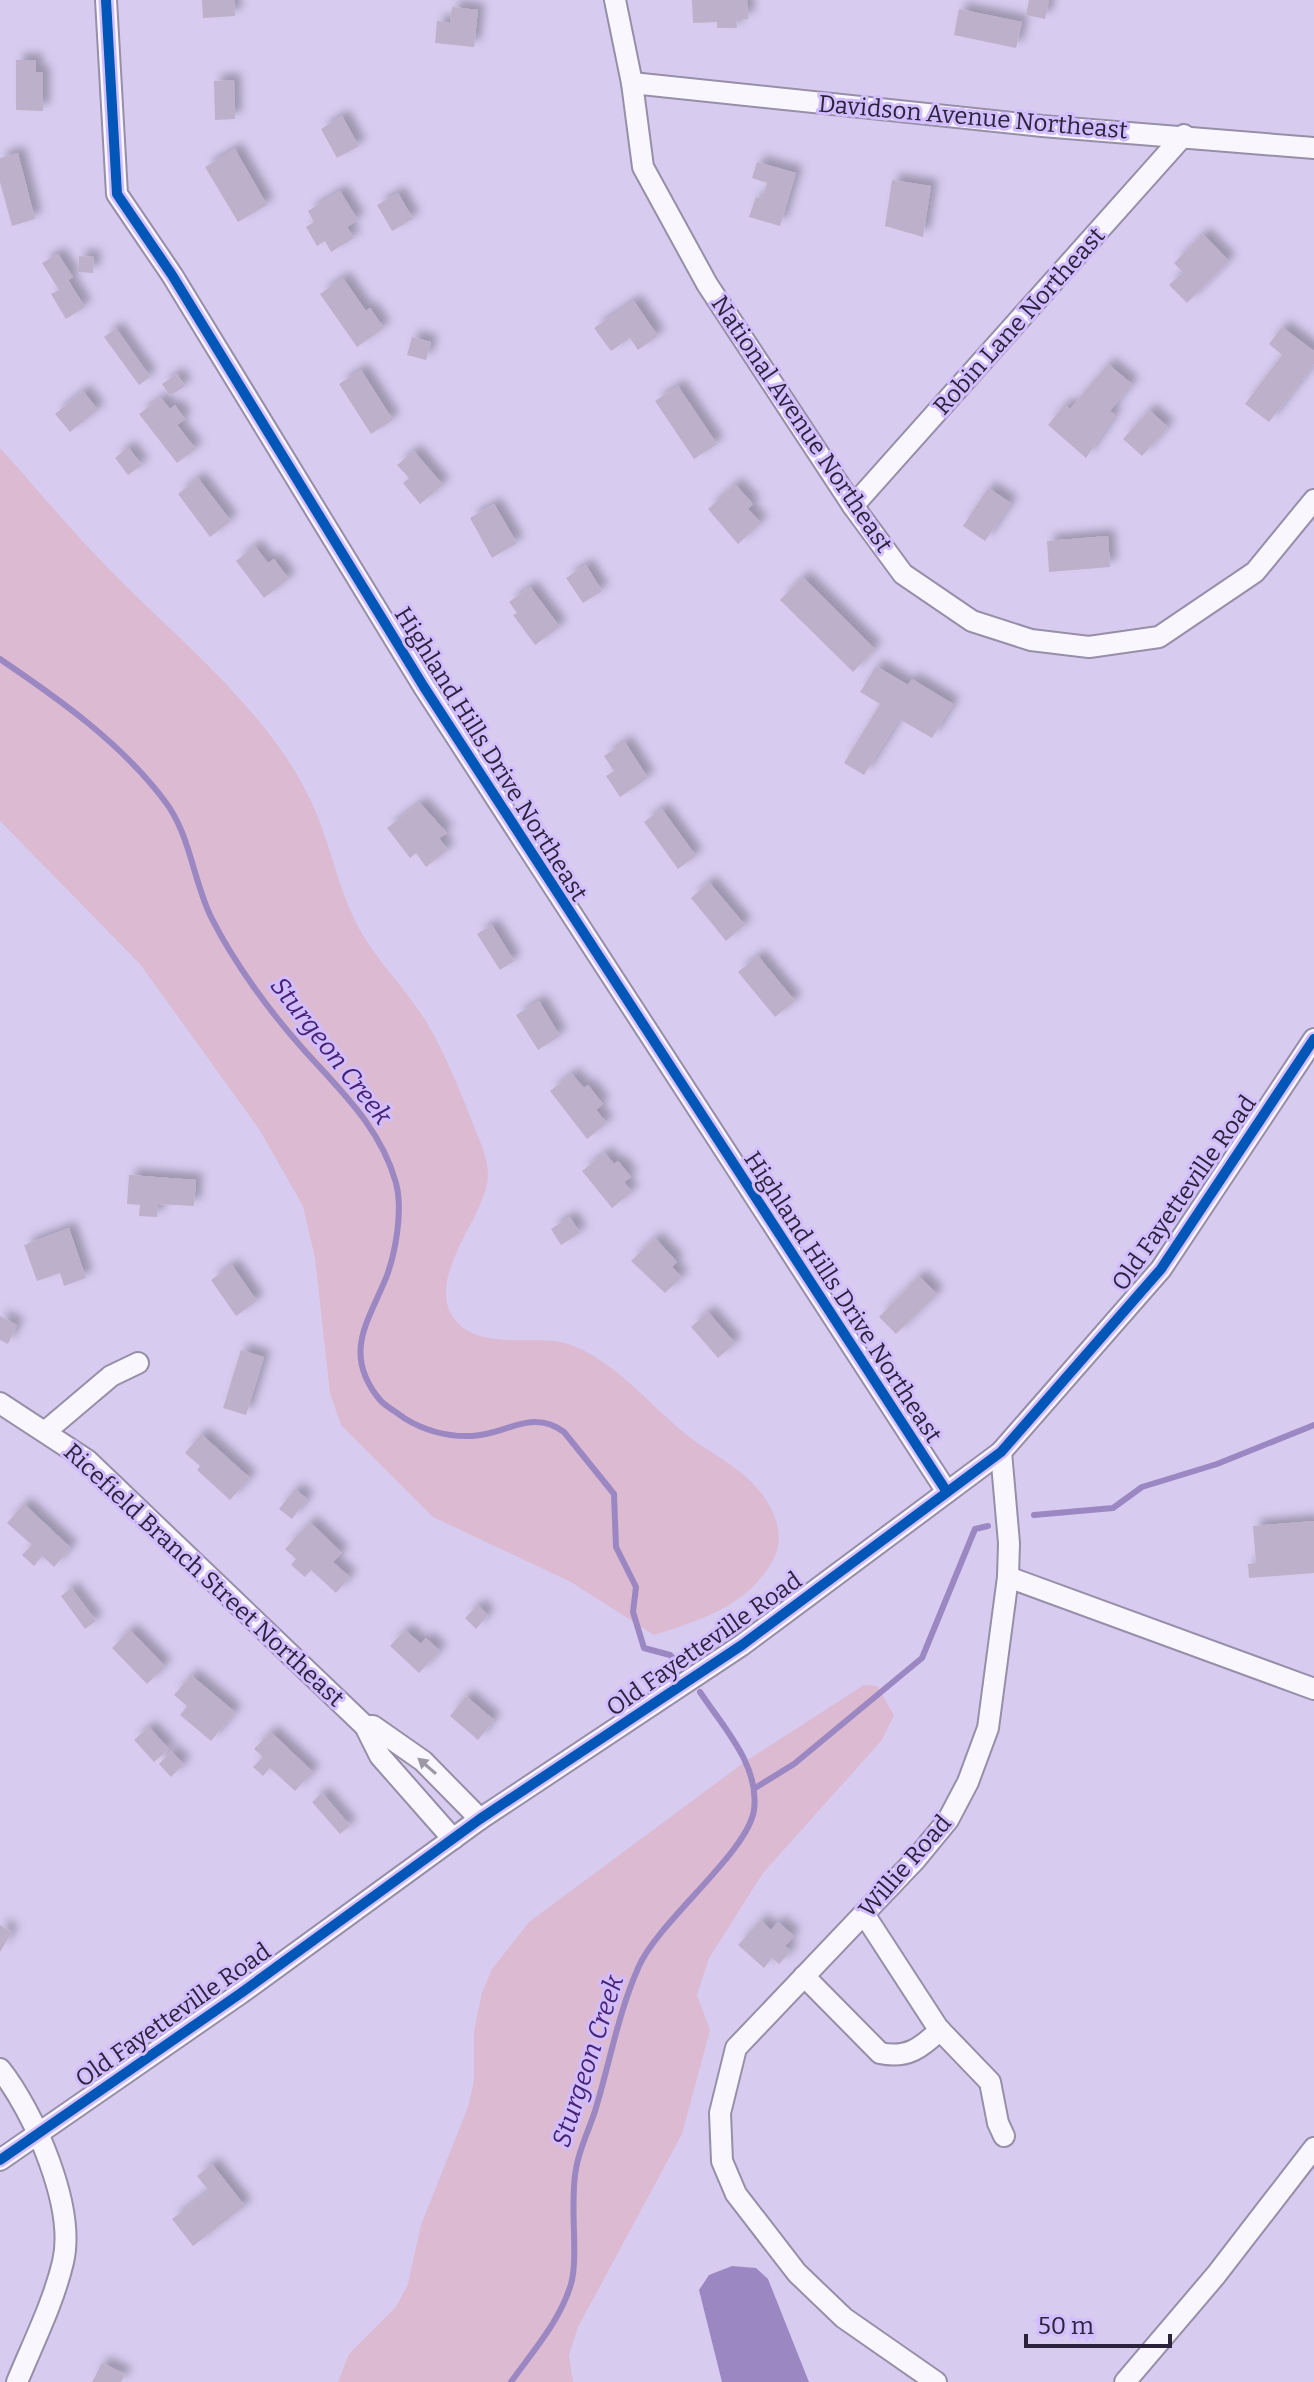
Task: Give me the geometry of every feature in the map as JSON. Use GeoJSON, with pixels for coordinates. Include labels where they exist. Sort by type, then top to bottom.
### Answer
{"type":"FeatureCollection","features":[{"type":"Feature","properties":{"kind":"street","name":"Highland Hills Drive Northeast"},"geometry":{"type":"LineString","coordinates":[[106,0],[117,194],[172,275],[432,700],[947,1492]]}},
{"type":"Feature","properties":{"kind":"street","name":"National Avenue Northeast"},"geometry":{"type":"LineString","coordinates":[[615,0],[632,83],[643,167],[707,284],[853,506],[903,574],[972,621],[1031,640],[1089,647],[1159,637],[1255,572],[1314,500]]}},
{"type":"Feature","properties":{"kind":"street","name":"Davidson Avenue Northeast"},"geometry":{"type":"LineString","coordinates":[[632,83],[1042,126],[1184,135],[1314,148]]}},
{"type":"Feature","properties":{"kind":"street","name":"Robin Lane Northeast"},"geometry":{"type":"LineString","coordinates":[[853,506],[1184,135]]}},
{"type":"Feature","properties":{"kind":"street","name":"Old Fayetteville Road"},"geometry":{"type":"LineString","coordinates":[[0,2160],[241,1993],[480,1819],[742,1645],[1001,1452],[1100,1343],[1161,1269],[1314,1039]]}},
{"type":"Feature","properties":{"kind":"street"},"geometry":{"type":"LineString","coordinates":[[46,1431],[111,1376],[138,1363]]}},
{"type":"Feature","properties":{"kind":"street","name":"Ricefield Branch Street Northeast"},"geometry":{"type":"LineString","coordinates":[[0,1403],[87,1460],[141,1510],[365,1726],[380,1756],[453,1839]]}},
{"type":"Feature","properties":{"kind":"street","name":"Willie Road"},"geometry":{"type":"LineString","coordinates":[[936,2382],[844,2318],[797,2273],[736,2194],[722,2161],[720,2113],[736,2048],[864,1914],[948,1820],[968,1782],[988,1728],[1008,1577],[1009,1543],[1001,1452]]}},
{"type":"Feature","properties":{"kind":"street"},"geometry":{"type":"LineString","coordinates":[[1008,1577],[1314,1689]]}},
{"type":"Feature","properties":{"kind":"street","name":"Ricefield Branch Street Northeast"},"geometry":{"type":"LineString","coordinates":[[365,1726],[373,1726],[423,1761],[480,1819]]}},
{"type":"Feature","properties":{"kind":"street"},"geometry":{"type":"LineString","coordinates":[[864,1914],[940,2030],[990,2082],[998,2123],[1004,2136]]}},
{"type":"Feature","properties":{"kind":"street"},"geometry":{"type":"LineString","coordinates":[[804,1976],[880,2053],[906,2054],[921,2049],[940,2030]]}},
{"type":"Feature","properties":{"kind":"street"},"geometry":{"type":"LineString","coordinates":[[0,2069],[21,2095],[39,2132],[63,2207],[66,2230],[64,2259],[52,2298],[17,2382]]}},
{"type":"Feature","properties":{"kind":"street"},"geometry":{"type":"LineString","coordinates":[[1125,2382],[1216,2275],[1314,2148]]}},
{"type":"Feature","properties":{"kind":"shaded area"},"geometry":{"type":"Polygon","coordinates":[[[0,448],[90,549],[223,681],[270,736],[291,765],[316,812],[346,899],[361,932],[435,1037],[457,1084],[488,1170],[483,1199],[451,1265],[446,1299],[451,1314],[461,1326],[474,1334],[505,1340],[552,1341],[583,1350],[616,1371],[688,1436],[748,1478],[772,1511],[779,1535],[774,1558],[764,1574],[738,1599],[706,1616],[654,1635],[571,1582],[433,1517],[341,1425],[330,1393],[315,1258],[303,1206],[259,1129],[140,964],[0,821],[0,448]]]}},
{"type":"Feature","properties":{"kind":"shaded area"},"geometry":{"type":"Polygon","coordinates":[[[864,1685],[877,1686],[894,1715],[882,1740],[763,1873],[709,1958],[697,1995],[710,2030],[682,2134],[578,2327],[569,2355],[573,2382],[338,2382],[349,2354],[396,2307],[408,2284],[421,2225],[468,2107],[474,2081],[474,2031],[482,1993],[492,1969],[529,1922],[746,1761],[864,1685]]]}},
{"type":"Feature","properties":{"kind":"shaded area"},"geometry":{"type":"Polygon","coordinates":[[[732,2266],[756,2268],[768,2279],[809,2382],[722,2382],[699,2290],[709,2275],[732,2266]]]}},
{"type":"Feature","properties":{"kind":"building"},"geometry":{"type":"Polygon","coordinates":[[[202,0],[234,0],[235,16],[203,18],[202,0]]]}},
{"type":"Feature","properties":{"kind":"building"},"geometry":{"type":"Polygon","coordinates":[[[692,0],[747,0],[748,19],[736,19],[737,28],[717,28],[717,22],[693,23],[692,0]]]}},
{"type":"Feature","properties":{"kind":"building"},"geometry":{"type":"Polygon","coordinates":[[[1029,0],[1049,0],[1045,19],[1026,15],[1029,0]]]}},
{"type":"Feature","properties":{"kind":"building"},"geometry":{"type":"Polygon","coordinates":[[[452,7],[478,10],[474,47],[435,43],[437,21],[450,23],[452,7]]]}},
{"type":"Feature","properties":{"kind":"building"},"geometry":{"type":"Polygon","coordinates":[[[959,9],[1022,22],[1016,48],[954,35],[959,9]]]}},
{"type":"Feature","properties":{"kind":"building"},"geometry":{"type":"Polygon","coordinates":[[[16,60],[36,60],[36,72],[43,72],[43,111],[16,110],[16,60]]]}},
{"type":"Feature","properties":{"kind":"building"},"geometry":{"type":"Polygon","coordinates":[[[234,80],[235,119],[215,120],[214,81],[234,80]]]}},
{"type":"Feature","properties":{"kind":"building"},"geometry":{"type":"Polygon","coordinates":[[[342,116],[359,146],[337,158],[321,129],[342,116]]]}},
{"type":"Feature","properties":{"kind":"building"},"geometry":{"type":"Polygon","coordinates":[[[235,149],[267,205],[238,222],[205,167],[235,149]]]}},
{"type":"Feature","properties":{"kind":"building"},"geometry":{"type":"Polygon","coordinates":[[[18,153],[35,219],[12,226],[0,182],[0,158],[18,153]]]}},
{"type":"Feature","properties":{"kind":"building"},"geometry":{"type":"Polygon","coordinates":[[[757,162],[796,173],[780,226],[749,217],[756,197],[762,199],[767,183],[752,178],[757,162]]]}},
{"type":"Feature","properties":{"kind":"building"},"geometry":{"type":"Polygon","coordinates":[[[892,180],[931,186],[923,237],[885,226],[892,180]]]}},
{"type":"Feature","properties":{"kind":"building"},"geometry":{"type":"Polygon","coordinates":[[[340,191],[358,220],[347,227],[354,238],[331,252],[325,241],[317,246],[306,227],[314,222],[308,211],[340,191]]]}},
{"type":"Feature","properties":{"kind":"building"},"geometry":{"type":"Polygon","coordinates":[[[398,193],[413,219],[392,231],[377,205],[398,193]]]}},
{"type":"Feature","properties":{"kind":"building"},"geometry":{"type":"Polygon","coordinates":[[[1203,234],[1229,261],[1187,303],[1169,285],[1183,272],[1174,263],[1203,234]]]}},
{"type":"Feature","properties":{"kind":"building"},"geometry":{"type":"Polygon","coordinates":[[[58,254],[73,277],[68,280],[85,307],[66,319],[51,294],[59,290],[42,263],[58,254]]]}},
{"type":"Feature","properties":{"kind":"building"},"geometry":{"type":"Polygon","coordinates":[[[79,256],[94,257],[93,273],[78,272],[79,256]]]}},
{"type":"Feature","properties":{"kind":"building"},"geometry":{"type":"Polygon","coordinates":[[[343,278],[366,311],[370,308],[384,328],[357,347],[320,294],[343,278]]]}},
{"type":"Feature","properties":{"kind":"building"},"geometry":{"type":"Polygon","coordinates":[[[634,301],[658,336],[638,350],[630,338],[611,351],[594,328],[634,301]]]}},
{"type":"Feature","properties":{"kind":"building"},"geometry":{"type":"Polygon","coordinates":[[[1282,327],[1314,351],[1314,364],[1269,422],[1245,404],[1282,355],[1269,344],[1282,327]]]}},
{"type":"Feature","properties":{"kind":"building"},"geometry":{"type":"Polygon","coordinates":[[[116,328],[150,377],[139,385],[104,337],[116,328]]]}},
{"type":"Feature","properties":{"kind":"building"},"geometry":{"type":"Polygon","coordinates":[[[412,337],[431,342],[426,360],[407,355],[412,337]]]}},
{"type":"Feature","properties":{"kind":"building"},"geometry":{"type":"Polygon","coordinates":[[[1108,364],[1132,384],[1110,411],[1115,415],[1086,458],[1048,425],[1065,404],[1070,409],[1108,364]]]}},
{"type":"Feature","properties":{"kind":"building"},"geometry":{"type":"Polygon","coordinates":[[[361,370],[393,420],[371,434],[339,384],[361,370]]]}},
{"type":"Feature","properties":{"kind":"building"},"geometry":{"type":"Polygon","coordinates":[[[177,374],[185,386],[170,396],[162,384],[177,374]]]}},
{"type":"Feature","properties":{"kind":"building"},"geometry":{"type":"Polygon","coordinates":[[[678,386],[717,444],[694,459],[655,401],[678,386]]]}},
{"type":"Feature","properties":{"kind":"building"},"geometry":{"type":"Polygon","coordinates":[[[83,391],[98,410],[70,432],[55,414],[83,391]]]}},
{"type":"Feature","properties":{"kind":"building"},"geometry":{"type":"Polygon","coordinates":[[[161,398],[170,409],[175,405],[185,419],[177,425],[196,449],[177,463],[139,414],[161,398]]]}},
{"type":"Feature","properties":{"kind":"building"},"geometry":{"type":"Polygon","coordinates":[[[1149,410],[1168,427],[1142,456],[1123,439],[1149,410]]]}},
{"type":"Feature","properties":{"kind":"building"},"geometry":{"type":"Polygon","coordinates":[[[128,447],[142,465],[128,475],[115,458],[128,447]]]}},
{"type":"Feature","properties":{"kind":"building"},"geometry":{"type":"Polygon","coordinates":[[[414,451],[443,485],[420,504],[403,483],[409,478],[397,465],[414,451]]]}},
{"type":"Feature","properties":{"kind":"building"},"geometry":{"type":"Polygon","coordinates":[[[198,478],[231,521],[210,537],[178,494],[198,478]]]}},
{"type":"Feature","properties":{"kind":"building"},"geometry":{"type":"Polygon","coordinates":[[[735,484],[753,504],[748,509],[761,523],[738,544],[708,509],[735,484]]]}},
{"type":"Feature","properties":{"kind":"building"},"geometry":{"type":"Polygon","coordinates":[[[988,488],[1011,503],[985,541],[963,526],[988,488]]]}},
{"type":"Feature","properties":{"kind":"building"},"geometry":{"type":"Polygon","coordinates":[[[494,504],[517,543],[492,558],[470,518],[494,504]]]}},
{"type":"Feature","properties":{"kind":"building"},"geometry":{"type":"Polygon","coordinates":[[[1108,536],[1110,567],[1049,572],[1047,541],[1108,536]]]}},
{"type":"Feature","properties":{"kind":"building"},"geometry":{"type":"Polygon","coordinates":[[[255,546],[268,563],[274,559],[289,579],[264,598],[236,561],[255,546]]]}},
{"type":"Feature","properties":{"kind":"building"},"geometry":{"type":"Polygon","coordinates":[[[586,565],[602,591],[583,603],[566,578],[586,565]]]}},
{"type":"Feature","properties":{"kind":"building"},"geometry":{"type":"Polygon","coordinates":[[[803,577],[875,649],[853,672],[780,600],[803,577]]]}},
{"type":"Feature","properties":{"kind":"building"},"geometry":{"type":"Polygon","coordinates":[[[530,587],[560,627],[535,645],[513,615],[517,613],[509,602],[530,587]]]}},
{"type":"Feature","properties":{"kind":"building"},"geometry":{"type":"Polygon","coordinates":[[[876,666],[908,685],[912,679],[953,704],[932,738],[899,719],[864,775],[844,763],[880,704],[860,692],[876,666]]]}},
{"type":"Feature","properties":{"kind":"building"},"geometry":{"type":"Polygon","coordinates":[[[625,742],[648,778],[620,797],[606,776],[614,771],[604,756],[625,742]]]}},
{"type":"Feature","properties":{"kind":"building"},"geometry":{"type":"Polygon","coordinates":[[[420,803],[447,833],[439,838],[448,850],[426,867],[416,853],[410,858],[387,828],[420,803]]]}},
{"type":"Feature","properties":{"kind":"building"},"geometry":{"type":"Polygon","coordinates":[[[662,809],[696,856],[678,869],[644,822],[662,809]]]}},
{"type":"Feature","properties":{"kind":"building"},"geometry":{"type":"Polygon","coordinates":[[[709,882],[745,925],[726,941],[691,898],[709,882]]]}},
{"type":"Feature","properties":{"kind":"building"},"geometry":{"type":"Polygon","coordinates":[[[492,925],[514,961],[500,970],[477,934],[492,925]]]}},
{"type":"Feature","properties":{"kind":"building"},"geometry":{"type":"Polygon","coordinates":[[[758,956],[795,1001],[775,1017],[738,972],[758,956]]]}},
{"type":"Feature","properties":{"kind":"building"},"geometry":{"type":"Polygon","coordinates":[[[539,1001],[560,1036],[538,1050],[516,1015],[539,1001]]]}},
{"type":"Feature","properties":{"kind":"building"},"geometry":{"type":"Polygon","coordinates":[[[572,1074],[584,1088],[588,1085],[603,1104],[596,1110],[607,1123],[587,1139],[550,1091],[572,1074]]]}},
{"type":"Feature","properties":{"kind":"building"},"geometry":{"type":"Polygon","coordinates":[[[605,1153],[614,1164],[618,1161],[631,1177],[624,1182],[632,1192],[612,1208],[582,1171],[605,1153]]]}},
{"type":"Feature","properties":{"kind":"building"},"geometry":{"type":"Polygon","coordinates":[[[129,1175],[196,1180],[194,1206],[158,1204],[157,1217],[139,1216],[140,1205],[127,1204],[129,1175]]]}},
{"type":"Feature","properties":{"kind":"building"},"geometry":{"type":"Polygon","coordinates":[[[570,1217],[580,1233],[561,1245],[551,1229],[570,1217]]]}},
{"type":"Feature","properties":{"kind":"building"},"geometry":{"type":"Polygon","coordinates":[[[69,1228],[86,1278],[64,1286],[60,1273],[37,1281],[24,1245],[69,1228]]]}},
{"type":"Feature","properties":{"kind":"building"},"geometry":{"type":"Polygon","coordinates":[[[655,1238],[677,1262],[672,1267],[682,1277],[665,1293],[631,1261],[655,1238]]]}},
{"type":"Feature","properties":{"kind":"building"},"geometry":{"type":"Polygon","coordinates":[[[232,1265],[257,1301],[236,1316],[211,1280],[232,1265]]]}},
{"type":"Feature","properties":{"kind":"building"},"geometry":{"type":"Polygon","coordinates":[[[919,1276],[937,1294],[896,1334],[879,1317],[919,1276]]]}},
{"type":"Feature","properties":{"kind":"building"},"geometry":{"type":"Polygon","coordinates":[[[708,1312],[735,1343],[718,1358],[691,1327],[708,1312]]]}},
{"type":"Feature","properties":{"kind":"building"},"geometry":{"type":"Polygon","coordinates":[[[0,1316],[17,1325],[8,1344],[0,1340],[0,1316]]]}},
{"type":"Feature","properties":{"kind":"building"},"geometry":{"type":"Polygon","coordinates":[[[241,1350],[264,1357],[246,1415],[223,1408],[241,1350]]]}},
{"type":"Feature","properties":{"kind":"building"},"geometry":{"type":"Polygon","coordinates":[[[201,1434],[250,1478],[230,1500],[197,1470],[200,1466],[185,1453],[201,1434]]]}},
{"type":"Feature","properties":{"kind":"building"},"geometry":{"type":"Polygon","coordinates":[[[295,1489],[307,1499],[292,1519],[279,1509],[295,1489]]]}},
{"type":"Feature","properties":{"kind":"building"},"geometry":{"type":"Polygon","coordinates":[[[24,1504],[71,1548],[54,1567],[42,1556],[34,1566],[22,1555],[32,1545],[7,1523],[24,1504]]]}},
{"type":"Feature","properties":{"kind":"building"},"geometry":{"type":"Polygon","coordinates":[[[1314,1521],[1314,1573],[1249,1578],[1248,1564],[1256,1563],[1253,1526],[1314,1521]]]}},
{"type":"Feature","properties":{"kind":"building"},"geometry":{"type":"Polygon","coordinates":[[[310,1522],[342,1553],[333,1562],[350,1577],[336,1593],[311,1570],[305,1577],[291,1565],[296,1559],[285,1549],[310,1522]]]}},
{"type":"Feature","properties":{"kind":"building"},"geometry":{"type":"Polygon","coordinates":[[[71,1588],[96,1621],[85,1629],[61,1596],[71,1588]]]}},
{"type":"Feature","properties":{"kind":"building"},"geometry":{"type":"Polygon","coordinates":[[[478,1605],[488,1615],[476,1629],[465,1618],[478,1605]]]}},
{"type":"Feature","properties":{"kind":"building"},"geometry":{"type":"Polygon","coordinates":[[[130,1630],[165,1666],[147,1684],[112,1648],[130,1630]]]}},
{"type":"Feature","properties":{"kind":"building"},"geometry":{"type":"Polygon","coordinates":[[[405,1630],[421,1644],[426,1638],[440,1651],[419,1673],[390,1646],[405,1630]]]}},
{"type":"Feature","properties":{"kind":"building"},"geometry":{"type":"Polygon","coordinates":[[[191,1675],[235,1712],[211,1741],[180,1715],[187,1706],[174,1695],[191,1675]]]}},
{"type":"Feature","properties":{"kind":"building"},"geometry":{"type":"Polygon","coordinates":[[[466,1696],[494,1720],[478,1740],[450,1716],[466,1696]]]}},
{"type":"Feature","properties":{"kind":"building"},"geometry":{"type":"Polygon","coordinates":[[[149,1727],[169,1749],[154,1762],[134,1740],[149,1727]]]}},
{"type":"Feature","properties":{"kind":"building"},"geometry":{"type":"Polygon","coordinates":[[[271,1732],[313,1772],[295,1791],[270,1768],[263,1776],[253,1767],[263,1757],[254,1749],[271,1732]]]}},
{"type":"Feature","properties":{"kind":"building"},"geometry":{"type":"Polygon","coordinates":[[[171,1751],[184,1764],[171,1777],[159,1764],[171,1751]]]}},
{"type":"Feature","properties":{"kind":"building"},"geometry":{"type":"Polygon","coordinates":[[[322,1793],[350,1826],[340,1834],[312,1802],[322,1793]]]}},
{"type":"Feature","properties":{"kind":"building"},"geometry":{"type":"Polygon","coordinates":[[[761,1920],[771,1930],[778,1922],[794,1936],[785,1946],[791,1951],[779,1964],[772,1958],[764,1968],[738,1945],[761,1920]]]}},
{"type":"Feature","properties":{"kind":"building"},"geometry":{"type":"Polygon","coordinates":[[[0,1925],[12,1932],[0,1952],[0,1925]]]}},
{"type":"Feature","properties":{"kind":"building"},"geometry":{"type":"Polygon","coordinates":[[[212,2164],[245,2206],[193,2246],[172,2219],[209,2191],[197,2176],[212,2164]]]}},
{"type":"Feature","properties":{"kind":"building"},"geometry":{"type":"Polygon","coordinates":[[[102,2363],[125,2374],[121,2382],[92,2382],[102,2363]]]}},
{"type":"Feature","properties":{"kind":"waterway","name":"Sturgeon Creek"},"geometry":{"type":"LineString","coordinates":[[0,659],[108,740],[164,800],[180,827],[205,903],[230,952],[278,1020],[358,1111],[380,1145],[396,1183],[399,1218],[390,1268],[366,1324],[360,1353],[362,1368],[380,1400],[412,1423],[436,1432],[484,1435],[529,1422],[552,1425],[564,1432],[614,1494],[616,1547],[636,1587],[633,1612],[644,1648],[670,1655],[685,1669]]}},
{"type":"Feature","properties":{"kind":"waterway"},"geometry":{"type":"LineString","coordinates":[[1034,1515],[1113,1508],[1142,1487],[1217,1464],[1314,1425]]}},
{"type":"Feature","properties":{"kind":"waterway"},"geometry":{"type":"LineString","coordinates":[[755,1788],[794,1764],[922,1658],[975,1529],[988,1526]]}},
{"type":"Feature","properties":{"kind":"waterway","name":"Sturgeon Creek"},"geometry":{"type":"LineString","coordinates":[[511,2382],[553,2323],[571,2284],[577,2162],[595,2111],[625,2002],[639,1966],[649,1948],[736,1846],[754,1810],[754,1793],[746,1762],[700,1692]]}},
{"type":"Feature","properties":{"kind":"cycle path"},"geometry":{"type":"LineString","coordinates":[[106,0],[117,194],[172,275],[424,687],[947,1492]]}},
{"type":"Feature","properties":{"kind":"cycle path"},"geometry":{"type":"LineString","coordinates":[[0,2160],[241,1993],[480,1819],[742,1645],[1001,1452],[1161,1269],[1314,1039]]}}]}
